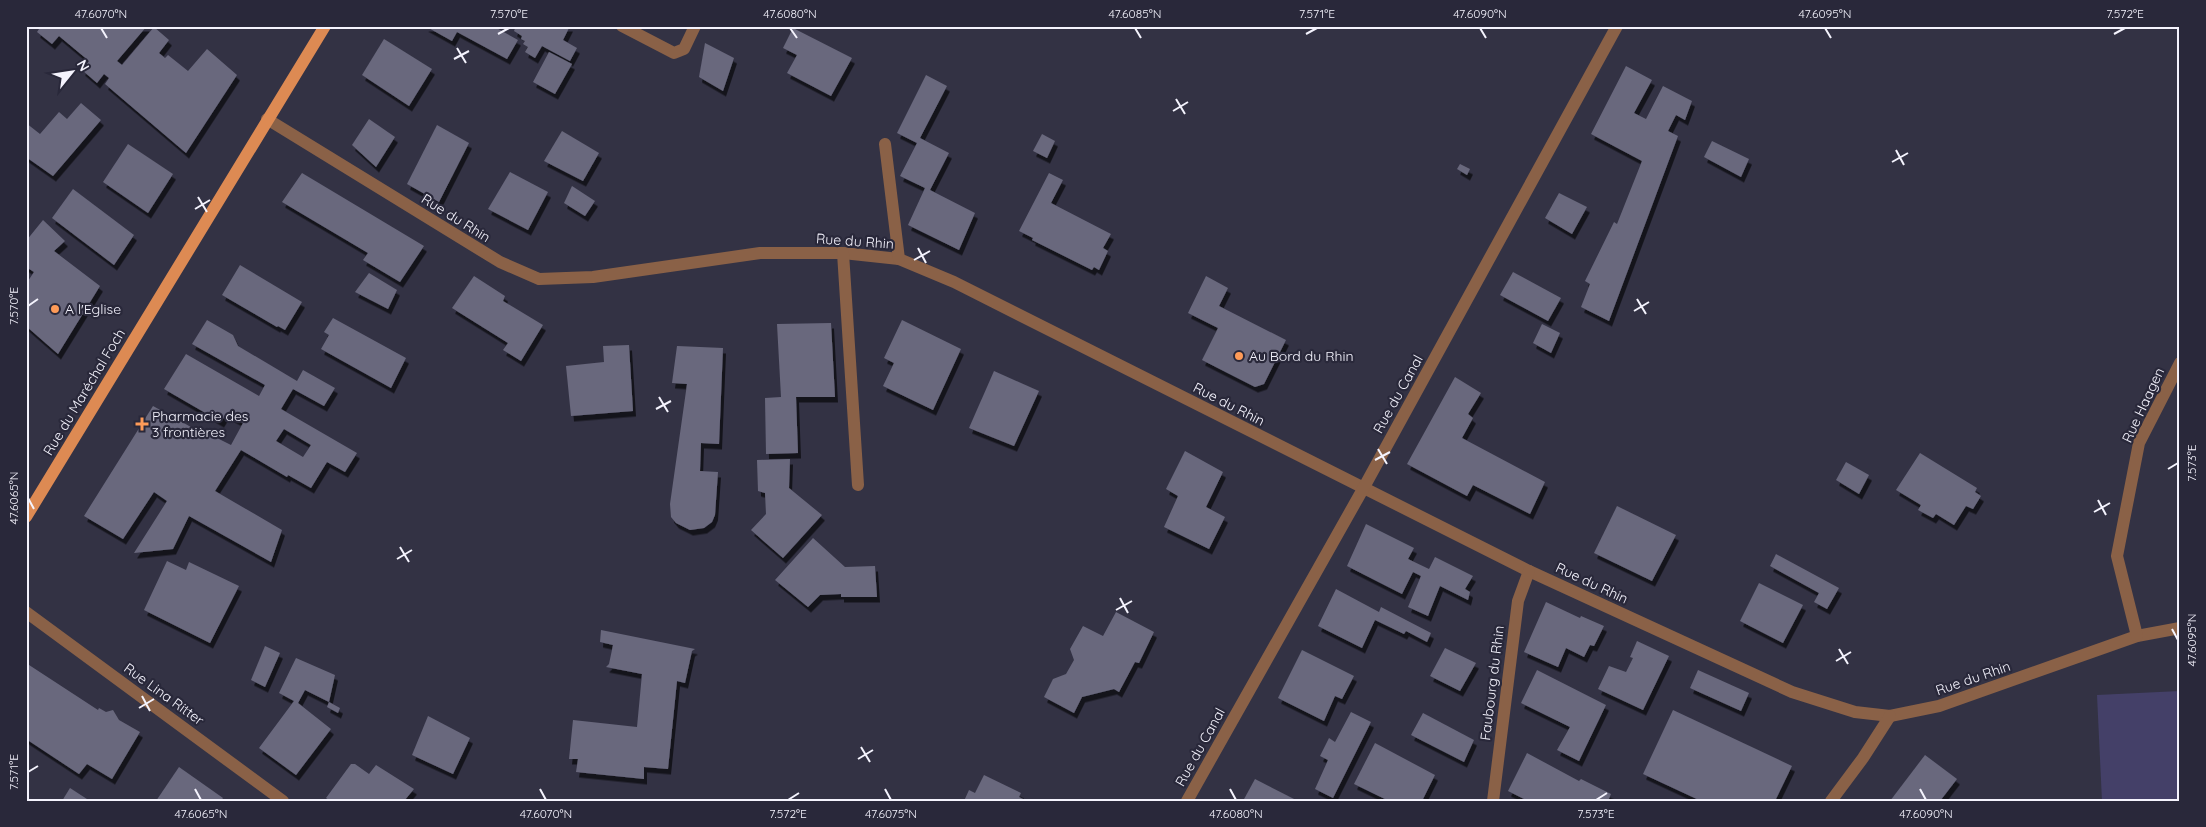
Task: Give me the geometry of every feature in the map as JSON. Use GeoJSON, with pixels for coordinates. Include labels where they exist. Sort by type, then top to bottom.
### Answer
{"type":"FeatureCollection","features":[{"type":"Feature","properties":{"kind":"main road","name":"Rue du Maréchal Foch"},"geometry":{"type":"LineString","coordinates":[[26,516],[325,26]]}},
{"type":"Feature","properties":{"kind":"street"},"geometry":{"type":"LineString","coordinates":[[622,26],[674,53],[684,49],[695,26]]}},
{"type":"Feature","properties":{"kind":"street","name":"Rue du Canal"},"geometry":{"type":"LineString","coordinates":[[1187,801],[1363,489],[1617,26]]}},
{"type":"Feature","properties":{"kind":"street","name":"Rue du Rhin"},"geometry":{"type":"LineString","coordinates":[[267,119],[500,262],[540,279],[592,278],[760,254],[843,253],[899,259],[954,282],[1363,489],[1530,570],[1792,692],[1855,712],[1890,716],[1940,706],[2137,636],[2180,628]]}},
{"type":"Feature","properties":{"kind":"street"},"geometry":{"type":"LineString","coordinates":[[885,144],[899,259]]}},
{"type":"Feature","properties":{"kind":"street"},"geometry":{"type":"LineString","coordinates":[[843,253],[858,485]]}},
{"type":"Feature","properties":{"kind":"street","name":"Rue Haagen"},"geometry":{"type":"LineString","coordinates":[[2137,636],[2117,556],[2139,443],[2180,363]]}},
{"type":"Feature","properties":{"kind":"street","name":"Faubourg du Rhin"},"geometry":{"type":"LineString","coordinates":[[1493,801],[1518,601],[1530,570]]}},
{"type":"Feature","properties":{"kind":"street","name":"Rue Lina Ritter"},"geometry":{"type":"LineString","coordinates":[[26,612],[284,801]]}},
{"type":"Feature","properties":{"kind":"street"},"geometry":{"type":"LineString","coordinates":[[1831,801],[1863,758],[1890,716]]}},
{"type":"Feature","properties":{"kind":"shaded area"},"geometry":{"type":"Polygon","coordinates":[[[2180,691],[2180,801],[2102,801],[2097,695],[2180,691]]]}},
{"type":"Feature","properties":{"kind":"building"},"geometry":{"type":"Polygon","coordinates":[[[41,26],[147,26],[117,61],[122,65],[154,27],[169,40],[159,53],[165,58],[168,55],[188,71],[207,49],[237,75],[186,153],[105,84],[109,78],[104,74],[97,83],[82,70],[89,61],[59,36],[52,44],[37,32],[41,26]]]}},
{"type":"Feature","properties":{"kind":"building"},"geometry":{"type":"Polygon","coordinates":[[[425,26],[493,26],[518,40],[507,59],[457,32],[452,41],[425,26]]]}},
{"type":"Feature","properties":{"kind":"building"},"geometry":{"type":"Polygon","coordinates":[[[516,26],[570,26],[563,40],[577,48],[570,61],[542,46],[535,58],[525,52],[528,47],[523,44],[525,41],[521,39],[522,36],[514,31],[516,26]]]}},
{"type":"Feature","properties":{"kind":"building"},"geometry":{"type":"Polygon","coordinates":[[[793,28],[852,58],[831,96],[787,73],[797,55],[783,48],[793,28]]]}},
{"type":"Feature","properties":{"kind":"building"},"geometry":{"type":"Polygon","coordinates":[[[384,39],[432,69],[409,106],[362,75],[384,39]]]}},
{"type":"Feature","properties":{"kind":"building"},"geometry":{"type":"Polygon","coordinates":[[[705,43],[734,58],[723,91],[699,77],[705,43]]]}},
{"type":"Feature","properties":{"kind":"building"},"geometry":{"type":"Polygon","coordinates":[[[549,52],[572,64],[555,94],[533,82],[549,52]]]}},
{"type":"Feature","properties":{"kind":"building"},"geometry":{"type":"Polygon","coordinates":[[[1626,66],[1652,80],[1634,113],[1646,119],[1663,86],[1692,101],[1685,120],[1676,115],[1668,131],[1678,136],[1609,321],[1581,307],[1590,284],[1585,281],[1614,222],[1617,224],[1642,161],[1591,134],[1626,66]]]}},
{"type":"Feature","properties":{"kind":"building"},"geometry":{"type":"Polygon","coordinates":[[[926,75],[947,86],[920,138],[949,153],[930,190],[975,213],[959,250],[908,225],[925,188],[900,176],[917,143],[897,133],[926,75]]]}},
{"type":"Feature","properties":{"kind":"building"},"geometry":{"type":"Polygon","coordinates":[[[81,103],[101,120],[53,176],[26,157],[26,123],[40,134],[59,112],[67,119],[81,103]]]}},
{"type":"Feature","properties":{"kind":"building"},"geometry":{"type":"Polygon","coordinates":[[[369,119],[395,137],[376,167],[352,145],[369,119]]]}},
{"type":"Feature","properties":{"kind":"building"},"geometry":{"type":"Polygon","coordinates":[[[437,125],[469,143],[439,202],[407,184],[437,125]]]}},
{"type":"Feature","properties":{"kind":"building"},"geometry":{"type":"Polygon","coordinates":[[[562,131],[599,153],[583,181],[544,161],[562,131]]]}},
{"type":"Feature","properties":{"kind":"building"},"geometry":{"type":"Polygon","coordinates":[[[1042,134],[1055,141],[1047,158],[1033,151],[1042,134]]]}},
{"type":"Feature","properties":{"kind":"building"},"geometry":{"type":"Polygon","coordinates":[[[1712,141],[1749,159],[1741,177],[1704,157],[1712,141]]]}},
{"type":"Feature","properties":{"kind":"building"},"geometry":{"type":"Polygon","coordinates":[[[128,144],[173,174],[148,213],[103,182],[128,144]]]}},
{"type":"Feature","properties":{"kind":"building"},"geometry":{"type":"Polygon","coordinates":[[[1460,164],[1470,169],[1467,175],[1457,169],[1460,164]]]}},
{"type":"Feature","properties":{"kind":"building"},"geometry":{"type":"Polygon","coordinates":[[[510,172],[548,192],[528,230],[488,209],[510,172]]]}},
{"type":"Feature","properties":{"kind":"building"},"geometry":{"type":"Polygon","coordinates":[[[302,173],[424,246],[400,282],[363,260],[368,253],[282,202],[302,173]]]}},
{"type":"Feature","properties":{"kind":"building"},"geometry":{"type":"Polygon","coordinates":[[[1049,173],[1063,180],[1051,203],[1111,234],[1103,248],[1108,251],[1099,270],[1094,267],[1092,270],[1032,240],[1033,238],[1019,231],[1049,173]]]}},
{"type":"Feature","properties":{"kind":"building"},"geometry":{"type":"Polygon","coordinates":[[[572,186],[595,201],[585,216],[564,203],[572,186]]]}},
{"type":"Feature","properties":{"kind":"building"},"geometry":{"type":"Polygon","coordinates":[[[73,189],[134,235],[114,265],[52,218],[73,189]]]}},
{"type":"Feature","properties":{"kind":"building"},"geometry":{"type":"Polygon","coordinates":[[[1559,193],[1587,207],[1572,234],[1545,218],[1559,193]]]}},
{"type":"Feature","properties":{"kind":"building"},"geometry":{"type":"Polygon","coordinates":[[[43,220],[65,241],[54,251],[100,286],[58,354],[26,326],[26,284],[34,272],[26,267],[26,241],[43,220]]]}},
{"type":"Feature","properties":{"kind":"building"},"geometry":{"type":"Polygon","coordinates":[[[240,265],[302,302],[285,330],[222,295],[240,265]]]}},
{"type":"Feature","properties":{"kind":"building"},"geometry":{"type":"Polygon","coordinates":[[[1513,272],[1561,298],[1548,321],[1500,295],[1513,272]]]}},
{"type":"Feature","properties":{"kind":"building"},"geometry":{"type":"Polygon","coordinates":[[[369,273],[397,290],[388,309],[355,292],[369,273]]]}},
{"type":"Feature","properties":{"kind":"building"},"geometry":{"type":"Polygon","coordinates":[[[474,276],[505,296],[503,301],[543,325],[521,361],[503,350],[508,343],[452,308],[474,276]]]}},
{"type":"Feature","properties":{"kind":"building"},"geometry":{"type":"Polygon","coordinates":[[[1206,276],[1228,288],[1219,306],[1286,340],[1264,384],[1255,387],[1202,360],[1218,328],[1188,313],[1206,276]]]}},
{"type":"Feature","properties":{"kind":"building"},"geometry":{"type":"Polygon","coordinates":[[[333,318],[406,358],[391,388],[321,349],[329,335],[324,332],[333,318]]]}},
{"type":"Feature","properties":{"kind":"building"},"geometry":{"type":"Polygon","coordinates":[[[207,320],[233,335],[238,346],[297,381],[303,370],[335,388],[324,406],[293,389],[281,409],[357,453],[345,472],[327,462],[311,488],[288,475],[287,477],[241,450],[215,491],[282,530],[271,562],[189,516],[173,549],[134,553],[167,501],[154,492],[123,539],[84,516],[153,406],[200,432],[201,430],[231,445],[243,423],[226,414],[221,422],[164,389],[186,354],[259,396],[265,385],[192,344],[207,320]],[[284,429],[276,441],[303,457],[311,445],[284,429]]]}},
{"type":"Feature","properties":{"kind":"building"},"geometry":{"type":"Polygon","coordinates":[[[902,320],[961,349],[933,410],[883,386],[894,363],[884,358],[902,320]]]}},
{"type":"Feature","properties":{"kind":"building"},"geometry":{"type":"Polygon","coordinates":[[[831,323],[835,397],[796,397],[798,453],[766,454],[765,398],[781,397],[777,324],[831,323]]]}},
{"type":"Feature","properties":{"kind":"building"},"geometry":{"type":"Polygon","coordinates":[[[1542,324],[1560,333],[1551,353],[1533,343],[1542,324]]]}},
{"type":"Feature","properties":{"kind":"building"},"geometry":{"type":"Polygon","coordinates":[[[629,345],[633,411],[571,416],[566,366],[604,362],[603,346],[629,345]]]}},
{"type":"Feature","properties":{"kind":"building"},"geometry":{"type":"Polygon","coordinates":[[[677,346],[723,348],[719,444],[701,443],[700,471],[718,472],[715,515],[712,522],[704,528],[690,530],[676,523],[671,517],[670,504],[687,384],[672,383],[677,346]]]}},
{"type":"Feature","properties":{"kind":"building"},"geometry":{"type":"Polygon","coordinates":[[[994,371],[1039,391],[1014,446],[969,428],[994,371]]]}},
{"type":"Feature","properties":{"kind":"building"},"geometry":{"type":"Polygon","coordinates":[[[1455,377],[1481,393],[1468,414],[1473,418],[1462,438],[1545,482],[1530,514],[1473,485],[1467,496],[1407,464],[1455,377]]]}},
{"type":"Feature","properties":{"kind":"building"},"geometry":{"type":"Polygon","coordinates":[[[1185,451],[1223,472],[1206,507],[1225,517],[1209,549],[1164,527],[1178,496],[1166,489],[1185,451]]]}},
{"type":"Feature","properties":{"kind":"building"},"geometry":{"type":"Polygon","coordinates":[[[1920,453],[1977,488],[1975,492],[1981,496],[1973,509],[1966,506],[1954,525],[1936,514],[1933,518],[1918,510],[1921,505],[1896,490],[1920,453]]]}},
{"type":"Feature","properties":{"kind":"building"},"geometry":{"type":"Polygon","coordinates":[[[790,459],[789,488],[822,515],[783,558],[751,530],[766,514],[765,493],[758,491],[757,460],[790,459]]]}},
{"type":"Feature","properties":{"kind":"building"},"geometry":{"type":"Polygon","coordinates":[[[1846,462],[1869,475],[1859,494],[1836,480],[1846,462]]]}},
{"type":"Feature","properties":{"kind":"building"},"geometry":{"type":"Polygon","coordinates":[[[1617,506],[1676,535],[1652,581],[1594,553],[1617,506]]]}},
{"type":"Feature","properties":{"kind":"building"},"geometry":{"type":"Polygon","coordinates":[[[1366,524],[1414,548],[1408,559],[1429,569],[1435,557],[1473,576],[1465,589],[1470,592],[1468,600],[1440,586],[1428,616],[1408,607],[1421,576],[1413,572],[1402,594],[1347,566],[1366,524]]]}},
{"type":"Feature","properties":{"kind":"building"},"geometry":{"type":"Polygon","coordinates":[[[813,538],[845,567],[875,566],[877,597],[841,597],[841,594],[820,595],[808,607],[775,580],[813,538]]]}},
{"type":"Feature","properties":{"kind":"building"},"geometry":{"type":"Polygon","coordinates":[[[1776,554],[1839,588],[1827,609],[1814,602],[1819,593],[1770,566],[1776,554]]]}},
{"type":"Feature","properties":{"kind":"building"},"geometry":{"type":"Polygon","coordinates":[[[167,561],[186,570],[189,562],[239,586],[210,643],[144,610],[167,561]]]}},
{"type":"Feature","properties":{"kind":"building"},"geometry":{"type":"Polygon","coordinates":[[[1759,583],[1803,605],[1783,643],[1740,621],[1759,583]]]}},
{"type":"Feature","properties":{"kind":"building"},"geometry":{"type":"Polygon","coordinates":[[[1336,589],[1379,612],[1381,607],[1431,633],[1427,642],[1406,631],[1404,634],[1375,620],[1362,648],[1318,626],[1336,589]]]}},
{"type":"Feature","properties":{"kind":"building"},"geometry":{"type":"Polygon","coordinates":[[[1546,602],[1580,618],[1581,616],[1604,626],[1594,646],[1590,645],[1584,657],[1566,648],[1558,667],[1524,652],[1546,602]]]}},
{"type":"Feature","properties":{"kind":"building"},"geometry":{"type":"Polygon","coordinates":[[[1116,612],[1154,632],[1139,663],[1135,662],[1119,692],[1114,689],[1082,697],[1074,713],[1044,697],[1053,679],[1066,674],[1074,660],[1070,649],[1083,626],[1103,636],[1116,612]]]}},
{"type":"Feature","properties":{"kind":"building"},"geometry":{"type":"Polygon","coordinates":[[[601,630],[695,649],[692,651],[685,683],[677,681],[668,769],[644,767],[644,779],[576,772],[578,759],[569,759],[573,720],[637,727],[642,674],[606,667],[609,664],[613,645],[600,642],[601,630]]]}},
{"type":"Feature","properties":{"kind":"building"},"geometry":{"type":"Polygon","coordinates":[[[1637,641],[1669,656],[1643,710],[1598,689],[1609,666],[1626,672],[1633,658],[1630,657],[1637,641]]]}},
{"type":"Feature","properties":{"kind":"building"},"geometry":{"type":"Polygon","coordinates":[[[265,646],[280,653],[265,687],[251,680],[265,646]]]}},
{"type":"Feature","properties":{"kind":"building"},"geometry":{"type":"Polygon","coordinates":[[[1445,648],[1476,663],[1460,691],[1430,676],[1445,648]]]}},
{"type":"Feature","properties":{"kind":"building"},"geometry":{"type":"Polygon","coordinates":[[[1302,650],[1354,676],[1342,699],[1335,696],[1324,721],[1278,698],[1302,650]]]}},
{"type":"Feature","properties":{"kind":"building"},"geometry":{"type":"Polygon","coordinates":[[[296,658],[335,675],[329,702],[305,690],[298,703],[331,729],[296,775],[259,748],[294,701],[279,693],[296,658]]]}},
{"type":"Feature","properties":{"kind":"building"},"geometry":{"type":"Polygon","coordinates":[[[26,663],[98,710],[99,708],[106,712],[113,710],[119,720],[140,732],[112,779],[87,764],[79,774],[26,739],[26,663]]]}},
{"type":"Feature","properties":{"kind":"building"},"geometry":{"type":"Polygon","coordinates":[[[1537,670],[1606,705],[1579,761],[1557,750],[1570,727],[1521,703],[1537,670]]]}},
{"type":"Feature","properties":{"kind":"building"},"geometry":{"type":"Polygon","coordinates":[[[1698,670],[1749,693],[1741,711],[1690,688],[1698,670]]]}},
{"type":"Feature","properties":{"kind":"building"},"geometry":{"type":"Polygon","coordinates":[[[329,702],[340,708],[338,713],[327,707],[329,702]]]}},
{"type":"Feature","properties":{"kind":"building"},"geometry":{"type":"Polygon","coordinates":[[[1673,710],[1792,766],[1775,801],[1701,801],[1643,774],[1673,710]]]}},
{"type":"Feature","properties":{"kind":"building"},"geometry":{"type":"Polygon","coordinates":[[[1351,712],[1371,722],[1333,798],[1315,789],[1328,760],[1320,756],[1329,738],[1335,742],[1351,712]]]}},
{"type":"Feature","properties":{"kind":"building"},"geometry":{"type":"Polygon","coordinates":[[[1423,713],[1474,740],[1464,762],[1411,735],[1423,713]]]}},
{"type":"Feature","properties":{"kind":"building"},"geometry":{"type":"Polygon","coordinates":[[[428,716],[470,738],[453,774],[412,755],[428,716]]]}},
{"type":"Feature","properties":{"kind":"building"},"geometry":{"type":"Polygon","coordinates":[[[1375,743],[1435,775],[1422,801],[1389,801],[1354,784],[1375,743]]]}},
{"type":"Feature","properties":{"kind":"building"},"geometry":{"type":"Polygon","coordinates":[[[1527,753],[1579,781],[1581,779],[1611,794],[1608,801],[1528,801],[1508,791],[1527,753]]]}},
{"type":"Feature","properties":{"kind":"building"},"geometry":{"type":"Polygon","coordinates":[[[1925,755],[1957,779],[1940,801],[1890,801],[1925,755]]]}},
{"type":"Feature","properties":{"kind":"building"},"geometry":{"type":"Polygon","coordinates":[[[351,764],[355,764],[369,774],[376,765],[414,789],[404,801],[330,801],[326,798],[351,764]]]}},
{"type":"Feature","properties":{"kind":"building"},"geometry":{"type":"Polygon","coordinates":[[[179,767],[223,798],[221,801],[156,801],[179,767]]]}},
{"type":"Feature","properties":{"kind":"building"},"geometry":{"type":"Polygon","coordinates":[[[984,775],[1021,793],[1019,797],[1027,801],[964,801],[969,790],[975,793],[984,775]]]}},
{"type":"Feature","properties":{"kind":"building"},"geometry":{"type":"Polygon","coordinates":[[[1255,779],[1298,801],[1243,801],[1255,779]]]}},
{"type":"Feature","properties":{"kind":"building"},"geometry":{"type":"Polygon","coordinates":[[[70,788],[90,801],[62,801],[70,788]]]}},
{"type":"Feature","properties":{"kind":"place","name":"A l'Eglise"},"geometry":{"type":"Point","coordinates":[55,309]}},
{"type":"Feature","properties":{"kind":"place","name":"Au Bord du Rhin"},"geometry":{"type":"Point","coordinates":[1239,356]}},
{"type":"Feature","properties":{"kind":"place","name":"Pharmacie des 3 frontières"},"geometry":{"type":"Point","coordinates":[142,424]}}]}
